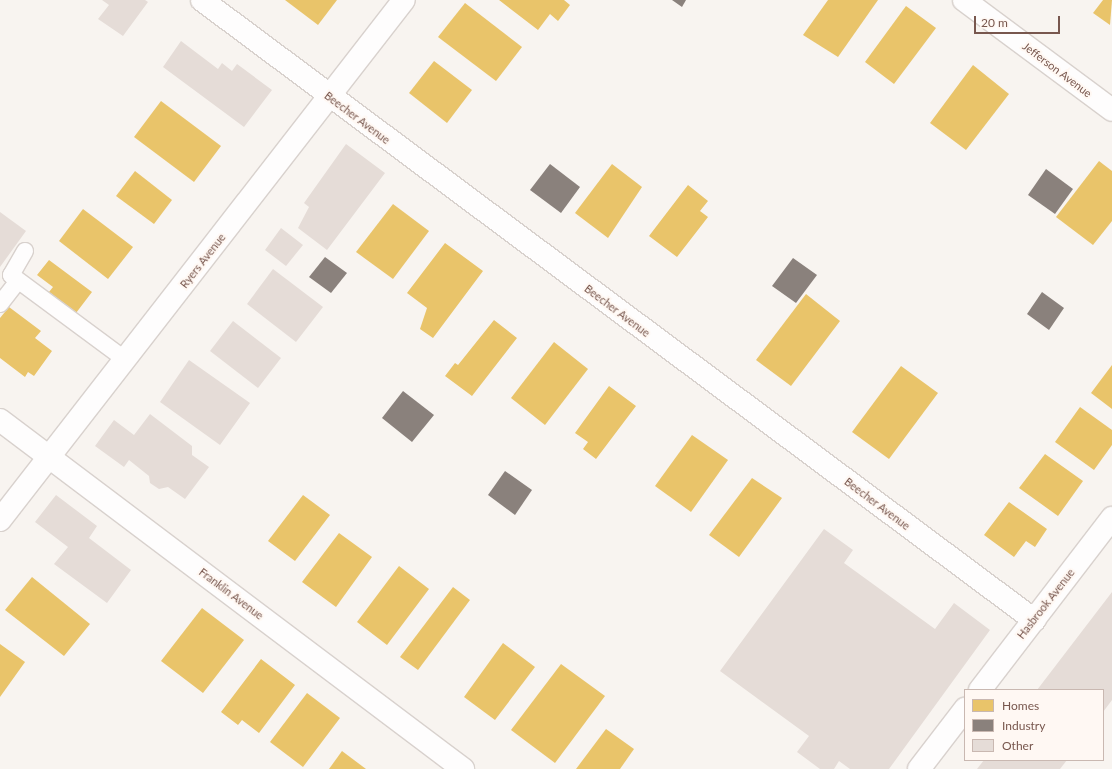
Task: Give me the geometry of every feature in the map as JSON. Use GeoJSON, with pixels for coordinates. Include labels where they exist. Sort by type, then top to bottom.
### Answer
{"type":"FeatureCollection","features":[{"type":"Feature","properties":{"kind":"street","name":"Beecher Avenue"},"geometry":{"type":"LineString","coordinates":[[202,0],[330,98],[1034,620]]}},
{"type":"Feature","properties":{"kind":"street","name":"Ryers Avenue"},"geometry":{"type":"LineString","coordinates":[[0,520],[330,98],[404,0]]}},
{"type":"Feature","properties":{"kind":"street","name":"Jefferson Avenue"},"geometry":{"type":"LineString","coordinates":[[964,0],[1112,110]]}},
{"type":"Feature","properties":{"kind":"street","name":"Franklin Avenue"},"geometry":{"type":"LineString","coordinates":[[0,420],[463,769]]}},
{"type":"Feature","properties":{"kind":"street","name":"Hasbrook Avenue"},"geometry":{"type":"LineString","coordinates":[[981,689],[1112,518]]}},
{"type":"Feature","properties":{"kind":"street"},"geometry":{"type":"LineString","coordinates":[[919,769],[964,710]]}},
{"type":"Feature","properties":{"kind":"lane"},"geometry":{"type":"LineString","coordinates":[[25,251],[10,275],[126,360]]}},
{"type":"Feature","properties":{"kind":"lane"},"geometry":{"type":"LineString","coordinates":[[0,304],[18,281]]}},
{"type":"Feature","properties":{"kind":"building: Homes"},"geometry":{"type":"Polygon","coordinates":[[[285,0],[337,0],[318,25],[285,0]]]}},
{"type":"Feature","properties":{"kind":"building: Homes"},"geometry":{"type":"Polygon","coordinates":[[[499,0],[564,0],[570,5],[558,21],[550,14],[538,30],[499,0]]]}},
{"type":"Feature","properties":{"kind":"building: Homes"},"geometry":{"type":"Polygon","coordinates":[[[828,0],[878,0],[838,57],[803,35],[828,0]]]}},
{"type":"Feature","properties":{"kind":"building: Homes"},"geometry":{"type":"Polygon","coordinates":[[[1103,0],[1112,0],[1110,25],[1093,13],[1103,0]]]}},
{"type":"Feature","properties":{"kind":"building: Homes"},"geometry":{"type":"Polygon","coordinates":[[[465,3],[522,47],[496,81],[438,37],[465,3]]]}},
{"type":"Feature","properties":{"kind":"building: Homes"},"geometry":{"type":"Polygon","coordinates":[[[906,6],[936,28],[894,84],[865,62],[906,6]]]}},
{"type":"Feature","properties":{"kind":"building: Homes"},"geometry":{"type":"Polygon","coordinates":[[[434,61],[472,90],[447,123],[409,93],[434,61]]]}},
{"type":"Feature","properties":{"kind":"building: Homes"},"geometry":{"type":"Polygon","coordinates":[[[973,65],[1009,94],[966,150],[930,123],[973,65]]]}},
{"type":"Feature","properties":{"kind":"building: Homes"},"geometry":{"type":"Polygon","coordinates":[[[161,101],[221,146],[194,182],[134,137],[161,101]]]}},
{"type":"Feature","properties":{"kind":"building: Homes"},"geometry":{"type":"Polygon","coordinates":[[[1099,161],[1112,171],[1112,221],[1093,245],[1056,217],[1099,161]]]}},
{"type":"Feature","properties":{"kind":"building: Homes"},"geometry":{"type":"Polygon","coordinates":[[[612,164],[642,187],[608,238],[575,213],[612,164]]]}},
{"type":"Feature","properties":{"kind":"building: Homes"},"geometry":{"type":"Polygon","coordinates":[[[135,171],[172,200],[154,224],[116,196],[135,171]]]}},
{"type":"Feature","properties":{"kind":"building: Homes"},"geometry":{"type":"Polygon","coordinates":[[[688,185],[708,201],[700,211],[708,217],[677,257],[649,236],[688,185]]]}},
{"type":"Feature","properties":{"kind":"building: Homes"},"geometry":{"type":"Polygon","coordinates":[[[393,204],[429,231],[393,279],[356,252],[393,204]]]}},
{"type":"Feature","properties":{"kind":"building: Homes"},"geometry":{"type":"Polygon","coordinates":[[[83,209],[133,247],[108,279],[59,241],[83,209]]]}},
{"type":"Feature","properties":{"kind":"building: Homes"},"geometry":{"type":"Polygon","coordinates":[[[445,243],[483,271],[433,338],[420,329],[427,308],[407,293],[445,243]]]}},
{"type":"Feature","properties":{"kind":"building: Homes"},"geometry":{"type":"Polygon","coordinates":[[[49,260],[92,292],[76,313],[49,292],[53,287],[37,275],[49,260]]]}},
{"type":"Feature","properties":{"kind":"building: Homes"},"geometry":{"type":"Polygon","coordinates":[[[806,294],[840,321],[791,386],[756,360],[806,294]]]}},
{"type":"Feature","properties":{"kind":"building: Homes"},"geometry":{"type":"Polygon","coordinates":[[[9,307],[41,331],[35,338],[52,351],[34,376],[28,372],[25,377],[0,358],[0,318],[9,307]]]}},
{"type":"Feature","properties":{"kind":"building: Homes"},"geometry":{"type":"Polygon","coordinates":[[[494,320],[517,338],[472,396],[445,376],[455,363],[458,365],[494,320]]]}},
{"type":"Feature","properties":{"kind":"building: Homes"},"geometry":{"type":"Polygon","coordinates":[[[554,342],[588,369],[545,425],[511,398],[554,342]]]}},
{"type":"Feature","properties":{"kind":"building: Homes"},"geometry":{"type":"Polygon","coordinates":[[[1112,365],[1112,409],[1091,393],[1112,365]]]}},
{"type":"Feature","properties":{"kind":"building: Homes"},"geometry":{"type":"Polygon","coordinates":[[[901,366],[938,393],[889,459],[852,432],[901,366]]]}},
{"type":"Feature","properties":{"kind":"building: Homes"},"geometry":{"type":"Polygon","coordinates":[[[609,386],[636,406],[596,459],[583,449],[588,442],[575,433],[609,386]]]}},
{"type":"Feature","properties":{"kind":"building: Homes"},"geometry":{"type":"Polygon","coordinates":[[[1080,407],[1112,430],[1112,445],[1094,470],[1055,442],[1080,407]]]}},
{"type":"Feature","properties":{"kind":"building: Homes"},"geometry":{"type":"Polygon","coordinates":[[[692,435],[728,460],[691,512],[655,486],[692,435]]]}},
{"type":"Feature","properties":{"kind":"building: Homes"},"geometry":{"type":"Polygon","coordinates":[[[1045,454],[1083,481],[1058,516],[1019,488],[1045,454]]]}},
{"type":"Feature","properties":{"kind":"building: Homes"},"geometry":{"type":"Polygon","coordinates":[[[752,478],[782,498],[739,557],[709,535],[752,478]]]}},
{"type":"Feature","properties":{"kind":"building: Homes"},"geometry":{"type":"Polygon","coordinates":[[[303,495],[330,515],[295,561],[268,541],[303,495]]]}},
{"type":"Feature","properties":{"kind":"building: Homes"},"geometry":{"type":"Polygon","coordinates":[[[1009,502],[1047,529],[1035,547],[1026,541],[1014,557],[984,535],[1009,502]]]}},
{"type":"Feature","properties":{"kind":"building: Homes"},"geometry":{"type":"Polygon","coordinates":[[[339,533],[372,557],[336,607],[302,582],[339,533]]]}},
{"type":"Feature","properties":{"kind":"building: Homes"},"geometry":{"type":"Polygon","coordinates":[[[399,566],[429,589],[387,645],[357,622],[399,566]]]}},
{"type":"Feature","properties":{"kind":"building: Homes"},"geometry":{"type":"Polygon","coordinates":[[[32,577],[90,624],[64,656],[5,610],[32,577]]]}},
{"type":"Feature","properties":{"kind":"building: Homes"},"geometry":{"type":"Polygon","coordinates":[[[453,587],[470,600],[418,670],[400,657],[453,587]]]}},
{"type":"Feature","properties":{"kind":"building: Homes"},"geometry":{"type":"Polygon","coordinates":[[[202,608],[244,640],[203,693],[161,661],[202,608]]]}},
{"type":"Feature","properties":{"kind":"building: Homes"},"geometry":{"type":"Polygon","coordinates":[[[503,643],[535,667],[495,720],[464,697],[503,643]]]}},
{"type":"Feature","properties":{"kind":"building: Homes"},"geometry":{"type":"Polygon","coordinates":[[[0,644],[25,662],[0,697],[0,644]]]}},
{"type":"Feature","properties":{"kind":"building: Homes"},"geometry":{"type":"Polygon","coordinates":[[[261,659],[295,685],[259,733],[242,720],[238,725],[221,712],[261,659]]]}},
{"type":"Feature","properties":{"kind":"building: Homes"},"geometry":{"type":"Polygon","coordinates":[[[561,664],[605,696],[555,763],[511,730],[561,664]]]}},
{"type":"Feature","properties":{"kind":"building: Homes"},"geometry":{"type":"Polygon","coordinates":[[[307,693],[340,718],[303,767],[270,742],[307,693]]]}},
{"type":"Feature","properties":{"kind":"building: Homes"},"geometry":{"type":"Polygon","coordinates":[[[606,729],[634,749],[620,769],[576,769],[606,729]]]}},
{"type":"Feature","properties":{"kind":"building: Homes"},"geometry":{"type":"Polygon","coordinates":[[[342,751],[366,769],[329,769],[342,751]]]}},
{"type":"Feature","properties":{"kind":"building: Industry"},"geometry":{"type":"Polygon","coordinates":[[[672,0],[686,0],[682,7],[672,0]]]}},
{"type":"Feature","properties":{"kind":"building: Industry"},"geometry":{"type":"Polygon","coordinates":[[[550,164],[580,187],[561,213],[530,190],[550,164]]]}},
{"type":"Feature","properties":{"kind":"building: Industry"},"geometry":{"type":"Polygon","coordinates":[[[1046,169],[1073,189],[1055,214],[1028,195],[1046,169]]]}},
{"type":"Feature","properties":{"kind":"building: Industry"},"geometry":{"type":"Polygon","coordinates":[[[325,257],[347,273],[331,293],[309,277],[325,257]]]}},
{"type":"Feature","properties":{"kind":"building: Industry"},"geometry":{"type":"Polygon","coordinates":[[[793,258],[817,275],[796,303],[772,286],[793,258]]]}},
{"type":"Feature","properties":{"kind":"building: Industry"},"geometry":{"type":"Polygon","coordinates":[[[1042,292],[1064,308],[1049,330],[1027,314],[1042,292]]]}},
{"type":"Feature","properties":{"kind":"building: Industry"},"geometry":{"type":"Polygon","coordinates":[[[403,391],[434,415],[412,442],[382,418],[403,391]]]}},
{"type":"Feature","properties":{"kind":"building: Industry"},"geometry":{"type":"Polygon","coordinates":[[[505,471],[532,490],[515,515],[488,495],[505,471]]]}},
{"type":"Feature","properties":{"kind":"building: Other"},"geometry":{"type":"Polygon","coordinates":[[[102,0],[145,0],[148,2],[123,36],[98,19],[109,5],[102,0]]]}},
{"type":"Feature","properties":{"kind":"building: Other"},"geometry":{"type":"Polygon","coordinates":[[[181,41],[218,69],[222,63],[232,71],[237,64],[272,90],[244,127],[163,67],[181,41]]]}},
{"type":"Feature","properties":{"kind":"building: Other"},"geometry":{"type":"Polygon","coordinates":[[[346,144],[385,173],[327,250],[298,228],[309,207],[304,203],[346,144]]]}},
{"type":"Feature","properties":{"kind":"building: Other"},"geometry":{"type":"Polygon","coordinates":[[[0,212],[26,231],[0,267],[0,212]]]}},
{"type":"Feature","properties":{"kind":"building: Other"},"geometry":{"type":"Polygon","coordinates":[[[281,228],[303,245],[286,266],[265,250],[281,228]]]}},
{"type":"Feature","properties":{"kind":"building: Other"},"geometry":{"type":"Polygon","coordinates":[[[273,269],[323,307],[296,342],[247,304],[273,269]]]}},
{"type":"Feature","properties":{"kind":"building: Other"},"geometry":{"type":"Polygon","coordinates":[[[233,321],[281,358],[258,388],[210,351],[233,321]]]}},
{"type":"Feature","properties":{"kind":"building: Other"},"geometry":{"type":"Polygon","coordinates":[[[189,360],[250,403],[220,445],[160,402],[189,360]]]}},
{"type":"Feature","properties":{"kind":"building: Other"},"geometry":{"type":"Polygon","coordinates":[[[150,414],[192,446],[192,455],[209,467],[185,499],[168,487],[159,489],[150,483],[149,476],[129,460],[124,467],[95,446],[114,420],[134,435],[150,414]]]}},
{"type":"Feature","properties":{"kind":"building: Other"},"geometry":{"type":"Polygon","coordinates":[[[56,495],[97,526],[89,538],[131,570],[107,603],[54,564],[68,547],[35,522],[56,495]]]}},
{"type":"Feature","properties":{"kind":"building: Other"},"geometry":{"type":"Polygon","coordinates":[[[824,529],[853,550],[844,563],[935,629],[954,603],[990,630],[889,769],[850,769],[839,761],[834,769],[820,769],[797,752],[809,736],[720,671],[824,529]]]}},
{"type":"Feature","properties":{"kind":"building: Other"},"geometry":{"type":"Polygon","coordinates":[[[1112,592],[1112,700],[1104,711],[1104,689],[1038,689],[1112,592]]]}},
{"type":"Feature","properties":{"kind":"building: Other"},"geometry":{"type":"Polygon","coordinates":[[[983,761],[1066,761],[1060,769],[977,769],[983,761]]]}}]}
